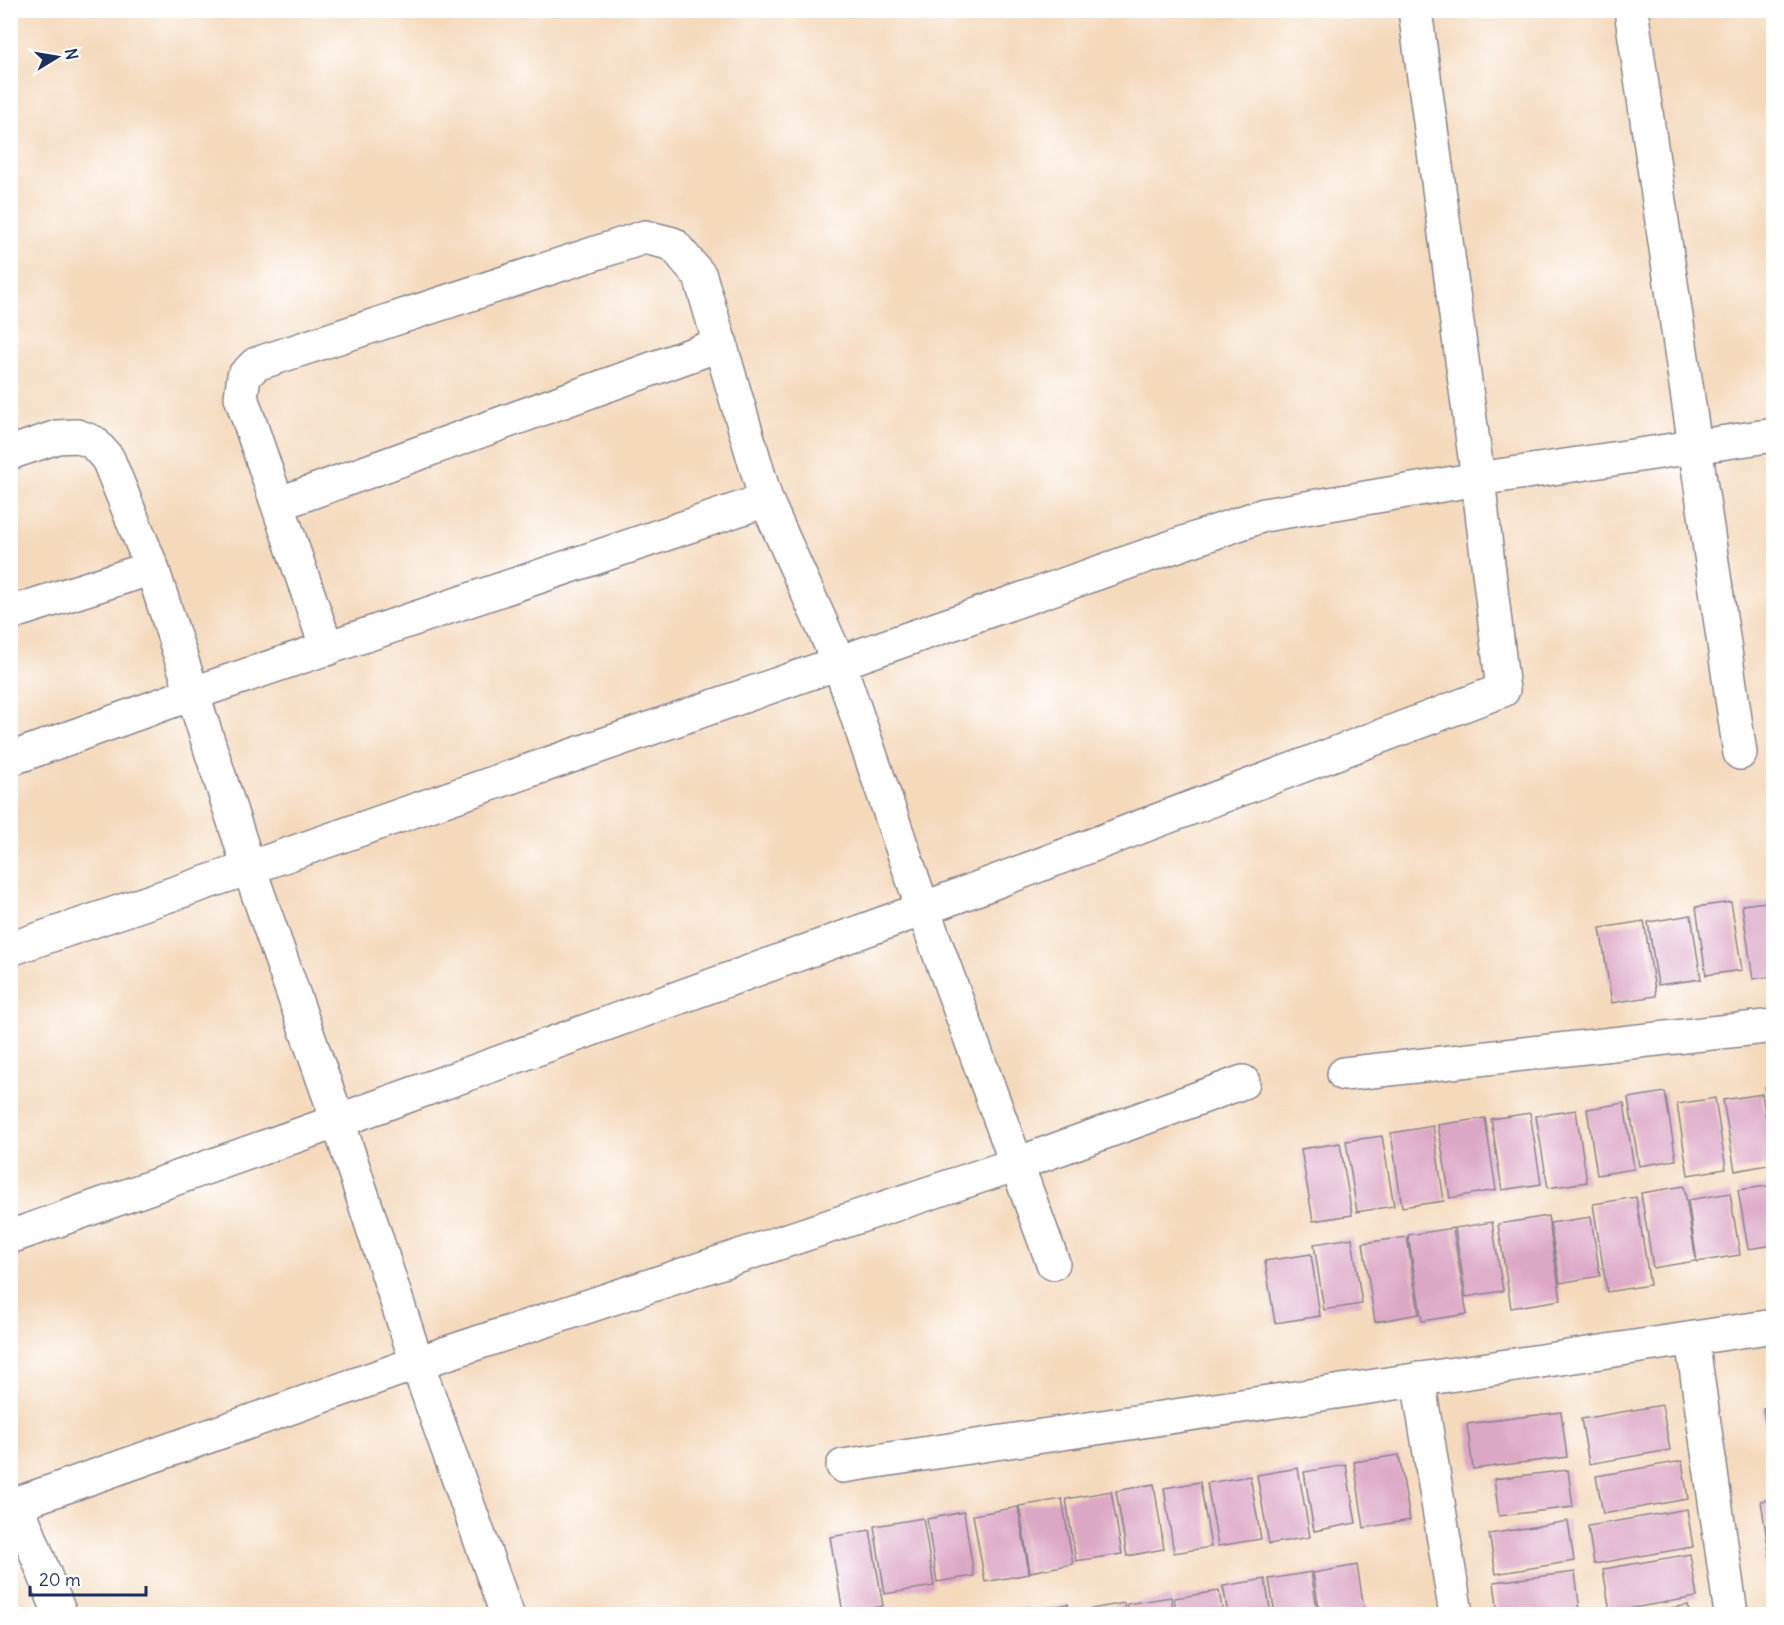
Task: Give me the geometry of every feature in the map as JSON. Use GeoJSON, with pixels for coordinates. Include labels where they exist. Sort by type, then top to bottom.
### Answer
{"type":"FeatureCollection","features":[{"type":"Feature","properties":{"kind":"street"},"geometry":{"type":"LineString","coordinates":[[10,1237],[923,909],[1503,690],[1479,478],[1415,10]]}},
{"type":"Feature","properties":{"kind":"street"},"geometry":{"type":"LineString","coordinates":[[1631,10],[1740,753]]}},
{"type":"Feature","properties":{"kind":"street"},"geometry":{"type":"LineString","coordinates":[[327,649],[241,397],[244,376],[256,364],[645,237],[674,244],[700,276],[765,500],[839,663],[923,909],[1053,1263]]}},
{"type":"Feature","properties":{"kind":"street"},"geometry":{"type":"LineString","coordinates":[[278,504],[721,344]]}},
{"type":"Feature","properties":{"kind":"street"},"geometry":{"type":"LineString","coordinates":[[10,949],[1264,515],[1479,478],[1773,435]]}},
{"type":"Feature","properties":{"kind":"street"},"geometry":{"type":"LineString","coordinates":[[10,453],[57,437],[77,436],[93,441],[108,459],[152,568],[249,868],[338,1121],[497,1612]]}},
{"type":"Feature","properties":{"kind":"street"},"geometry":{"type":"LineString","coordinates":[[10,759],[194,693],[765,500]]}},
{"type":"Feature","properties":{"kind":"street"},"geometry":{"type":"LineString","coordinates":[[10,613],[152,568]]}},
{"type":"Feature","properties":{"kind":"street"},"geometry":{"type":"LineString","coordinates":[[1344,1074],[1773,1026]]}},
{"type":"Feature","properties":{"kind":"street"},"geometry":{"type":"LineString","coordinates":[[60,1614],[14,1505],[417,1363],[1017,1164],[1243,1082]]}},
{"type":"Feature","properties":{"kind":"street"},"geometry":{"type":"LineString","coordinates":[[843,1466],[1773,1326]]}},
{"type":"Feature","properties":{"kind":"street"},"geometry":{"type":"LineString","coordinates":[[1692,1339],[1731,1614]]}},
{"type":"Feature","properties":{"kind":"street"},"geometry":{"type":"LineString","coordinates":[[1418,1379],[1456,1614]]}},
{"type":"Feature","properties":{"kind":"building"},"geometry":{"type":"Polygon","coordinates":[[[1774,901],[1774,976],[1753,979],[1742,905],[1774,901]]]}},
{"type":"Feature","properties":{"kind":"building"},"geometry":{"type":"Polygon","coordinates":[[[1731,902],[1742,970],[1706,975],[1696,907],[1731,902]]]}},
{"type":"Feature","properties":{"kind":"building"},"geometry":{"type":"Polygon","coordinates":[[[1691,915],[1701,979],[1658,985],[1648,922],[1691,915]]]}},
{"type":"Feature","properties":{"kind":"building"},"geometry":{"type":"Polygon","coordinates":[[[1644,921],[1656,996],[1612,1003],[1600,928],[1644,921]]]}},
{"type":"Feature","properties":{"kind":"building"},"geometry":{"type":"Polygon","coordinates":[[[1774,1086],[1774,1131],[1772,1131],[1765,1087],[1774,1086]]]}},
{"type":"Feature","properties":{"kind":"building"},"geometry":{"type":"Polygon","coordinates":[[[1665,1092],[1676,1160],[1639,1166],[1628,1098],[1665,1092]]]}},
{"type":"Feature","properties":{"kind":"building"},"geometry":{"type":"Polygon","coordinates":[[[1762,1094],[1773,1164],[1735,1171],[1723,1100],[1762,1094]]]}},
{"type":"Feature","properties":{"kind":"building"},"geometry":{"type":"Polygon","coordinates":[[[1715,1098],[1726,1169],[1688,1175],[1677,1104],[1715,1098]]]}},
{"type":"Feature","properties":{"kind":"building"},"geometry":{"type":"Polygon","coordinates":[[[1624,1103],[1634,1169],[1597,1175],[1587,1109],[1624,1103]]]}},
{"type":"Feature","properties":{"kind":"building"},"geometry":{"type":"Polygon","coordinates":[[[1576,1110],[1587,1182],[1548,1188],[1536,1116],[1576,1110]]]}},
{"type":"Feature","properties":{"kind":"building"},"geometry":{"type":"Polygon","coordinates":[[[1530,1113],[1541,1184],[1502,1190],[1491,1119],[1530,1113]]]}},
{"type":"Feature","properties":{"kind":"building"},"geometry":{"type":"Polygon","coordinates":[[[1485,1118],[1496,1190],[1450,1198],[1438,1125],[1485,1118]]]}},
{"type":"Feature","properties":{"kind":"building"},"geometry":{"type":"Polygon","coordinates":[[[1433,1126],[1444,1201],[1402,1207],[1391,1133],[1433,1126]]]}},
{"type":"Feature","properties":{"kind":"building"},"geometry":{"type":"Polygon","coordinates":[[[1382,1136],[1394,1206],[1357,1212],[1346,1141],[1382,1136]]]}},
{"type":"Feature","properties":{"kind":"building"},"geometry":{"type":"Polygon","coordinates":[[[1340,1143],[1352,1215],[1313,1221],[1301,1149],[1340,1143]]]}},
{"type":"Feature","properties":{"kind":"building"},"geometry":{"type":"Polygon","coordinates":[[[1774,1185],[1774,1245],[1748,1249],[1738,1190],[1774,1185]]]}},
{"type":"Feature","properties":{"kind":"building"},"geometry":{"type":"Polygon","coordinates":[[[1684,1186],[1696,1261],[1653,1268],[1641,1193],[1684,1186]]]}},
{"type":"Feature","properties":{"kind":"building"},"geometry":{"type":"Polygon","coordinates":[[[1730,1193],[1740,1255],[1697,1262],[1688,1200],[1730,1193]]]}},
{"type":"Feature","properties":{"kind":"building"},"geometry":{"type":"Polygon","coordinates":[[[1636,1197],[1650,1285],[1607,1292],[1593,1204],[1636,1197]]]}},
{"type":"Feature","properties":{"kind":"building"},"geometry":{"type":"Polygon","coordinates":[[[1548,1216],[1561,1300],[1511,1308],[1498,1224],[1548,1216]]]}},
{"type":"Feature","properties":{"kind":"building"},"geometry":{"type":"Polygon","coordinates":[[[1591,1217],[1600,1276],[1560,1283],[1550,1223],[1591,1217]]]}},
{"type":"Feature","properties":{"kind":"building"},"geometry":{"type":"Polygon","coordinates":[[[1492,1222],[1503,1291],[1466,1297],[1455,1228],[1492,1222]]]}},
{"type":"Feature","properties":{"kind":"building"},"geometry":{"type":"Polygon","coordinates":[[[1453,1228],[1467,1314],[1422,1321],[1408,1235],[1453,1228]]]}},
{"type":"Feature","properties":{"kind":"building"},"geometry":{"type":"Polygon","coordinates":[[[1407,1237],[1419,1314],[1375,1322],[1363,1243],[1407,1237]]]}},
{"type":"Feature","properties":{"kind":"building"},"geometry":{"type":"Polygon","coordinates":[[[1352,1238],[1362,1304],[1324,1310],[1314,1244],[1352,1238]]]}},
{"type":"Feature","properties":{"kind":"building"},"geometry":{"type":"Polygon","coordinates":[[[1311,1254],[1320,1316],[1275,1323],[1265,1261],[1311,1254]]]}},
{"type":"Feature","properties":{"kind":"building"},"geometry":{"type":"Polygon","coordinates":[[[1662,1405],[1670,1450],[1589,1464],[1581,1419],[1662,1405]]]}},
{"type":"Feature","properties":{"kind":"building"},"geometry":{"type":"Polygon","coordinates":[[[1774,1406],[1774,1469],[1772,1470],[1763,1408],[1774,1406]]]}},
{"type":"Feature","properties":{"kind":"building"},"geometry":{"type":"Polygon","coordinates":[[[1561,1412],[1567,1457],[1473,1469],[1467,1424],[1561,1412]]]}},
{"type":"Feature","properties":{"kind":"building"},"geometry":{"type":"Polygon","coordinates":[[[1399,1455],[1410,1520],[1364,1528],[1354,1462],[1399,1455]]]}},
{"type":"Feature","properties":{"kind":"building"},"geometry":{"type":"Polygon","coordinates":[[[1682,1461],[1688,1499],[1603,1514],[1596,1476],[1682,1461]]]}},
{"type":"Feature","properties":{"kind":"building"},"geometry":{"type":"Polygon","coordinates":[[[1346,1465],[1356,1523],[1314,1531],[1304,1472],[1346,1465]]]}},
{"type":"Feature","properties":{"kind":"building"},"geometry":{"type":"Polygon","coordinates":[[[1298,1468],[1310,1537],[1269,1544],[1257,1475],[1298,1468]]]}},
{"type":"Feature","properties":{"kind":"building"},"geometry":{"type":"Polygon","coordinates":[[[1568,1470],[1573,1507],[1499,1516],[1494,1479],[1568,1470]]]}},
{"type":"Feature","properties":{"kind":"building"},"geometry":{"type":"Polygon","coordinates":[[[1250,1476],[1261,1539],[1218,1546],[1207,1483],[1250,1476]]]}},
{"type":"Feature","properties":{"kind":"building"},"geometry":{"type":"Polygon","coordinates":[[[1200,1482],[1211,1547],[1174,1553],[1164,1488],[1200,1482]]]}},
{"type":"Feature","properties":{"kind":"building"},"geometry":{"type":"Polygon","coordinates":[[[1154,1484],[1164,1549],[1127,1556],[1116,1491],[1154,1484]]]}},
{"type":"Feature","properties":{"kind":"building"},"geometry":{"type":"Polygon","coordinates":[[[1111,1491],[1122,1554],[1076,1561],[1066,1499],[1111,1491]]]}},
{"type":"Feature","properties":{"kind":"building"},"geometry":{"type":"Polygon","coordinates":[[[1062,1499],[1073,1564],[1030,1572],[1019,1506],[1062,1499]]]}},
{"type":"Feature","properties":{"kind":"building"},"geometry":{"type":"Polygon","coordinates":[[[1774,1499],[1774,1572],[1772,1572],[1761,1501],[1774,1499]]]}},
{"type":"Feature","properties":{"kind":"building"},"geometry":{"type":"Polygon","coordinates":[[[1018,1507],[1029,1574],[985,1582],[973,1515],[1018,1507]]]}},
{"type":"Feature","properties":{"kind":"building"},"geometry":{"type":"Polygon","coordinates":[[[1687,1509],[1693,1547],[1594,1564],[1588,1526],[1687,1509]]]}},
{"type":"Feature","properties":{"kind":"building"},"geometry":{"type":"Polygon","coordinates":[[[964,1512],[974,1576],[937,1582],[927,1519],[964,1512]]]}},
{"type":"Feature","properties":{"kind":"building"},"geometry":{"type":"Polygon","coordinates":[[[923,1518],[934,1586],[885,1594],[874,1526],[923,1518]]]}},
{"type":"Feature","properties":{"kind":"building"},"geometry":{"type":"Polygon","coordinates":[[[1568,1521],[1574,1561],[1496,1574],[1489,1534],[1568,1521]]]}},
{"type":"Feature","properties":{"kind":"building"},"geometry":{"type":"Polygon","coordinates":[[[870,1530],[883,1606],[843,1613],[830,1537],[870,1530]]]}},
{"type":"Feature","properties":{"kind":"building"},"geometry":{"type":"Polygon","coordinates":[[[1690,1554],[1697,1597],[1610,1612],[1603,1569],[1690,1554]]]}},
{"type":"Feature","properties":{"kind":"building"},"geometry":{"type":"Polygon","coordinates":[[[1357,1565],[1365,1614],[1320,1614],[1313,1573],[1357,1565]]]}},
{"type":"Feature","properties":{"kind":"building"},"geometry":{"type":"Polygon","coordinates":[[[1311,1572],[1318,1614],[1275,1614],[1269,1579],[1311,1572]]]}},
{"type":"Feature","properties":{"kind":"building"},"geometry":{"type":"Polygon","coordinates":[[[1575,1572],[1580,1611],[1553,1614],[1498,1614],[1494,1582],[1575,1572]]]}},
{"type":"Feature","properties":{"kind":"building"},"geometry":{"type":"Polygon","coordinates":[[[1265,1579],[1271,1614],[1228,1614],[1223,1586],[1265,1579]]]}},
{"type":"Feature","properties":{"kind":"building"},"geometry":{"type":"Polygon","coordinates":[[[1219,1591],[1223,1614],[1177,1614],[1174,1598],[1219,1591]]]}},
{"type":"Feature","properties":{"kind":"building"},"geometry":{"type":"Polygon","coordinates":[[[1171,1597],[1174,1614],[1129,1614],[1127,1604],[1171,1597]]]}},
{"type":"Feature","properties":{"kind":"building"},"geometry":{"type":"Polygon","coordinates":[[[1124,1603],[1126,1614],[1081,1614],[1080,1611],[1124,1603]]]}},
{"type":"Feature","properties":{"kind":"building"},"geometry":{"type":"Polygon","coordinates":[[[1068,1604],[1070,1614],[1033,1614],[1033,1610],[1068,1604]]]}},
{"type":"Feature","properties":{"kind":"building"},"geometry":{"type":"Polygon","coordinates":[[[1688,1605],[1689,1614],[1641,1614],[1641,1613],[1688,1605]]]}},
{"type":"Feature","properties":{"kind":"building"},"geometry":{"type":"Polygon","coordinates":[[[1028,1607],[1029,1614],[992,1614],[992,1613],[1028,1607]]]}}]}
